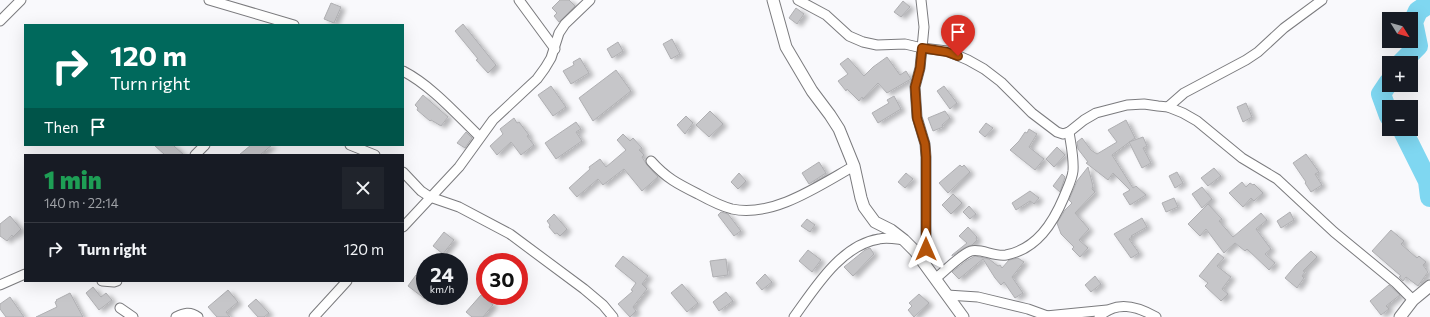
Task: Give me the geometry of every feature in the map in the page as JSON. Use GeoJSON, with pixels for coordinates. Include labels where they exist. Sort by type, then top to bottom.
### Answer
{"type":"FeatureCollection","features":[{"type":"Feature","properties":{"kind":"street"},"geometry":{"type":"LineString","coordinates":[[0,21],[21,0]]}},
{"type":"Feature","properties":{"kind":"street"},"geometry":{"type":"LineString","coordinates":[[209,0],[291,24]]}},
{"type":"Feature","properties":{"kind":"street"},"geometry":{"type":"LineString","coordinates":[[519,0],[555,48]]}},
{"type":"Feature","properties":{"kind":"street"},"geometry":{"type":"LineString","coordinates":[[404,226],[459,167],[497,116],[537,79],[545,68],[555,48],[559,33],[565,24],[590,0]]}},
{"type":"Feature","properties":{"kind":"street"},"geometry":{"type":"LineString","coordinates":[[773,0],[786,47],[812,92],[839,129],[854,166],[864,208],[875,222],[891,230],[904,240],[926,264],[935,279],[963,317]]}},
{"type":"Feature","properties":{"kind":"street"},"geometry":{"type":"LineString","coordinates":[[798,0],[826,15],[849,36],[863,42],[877,45],[905,44],[947,52],[979,66],[1001,82],[1042,122],[1057,132],[1063,134],[1069,132],[1084,120],[1096,114],[1127,105],[1144,104],[1168,107],[1198,121],[1242,158],[1277,179],[1334,232],[1396,283],[1413,300]]}},
{"type":"Feature","properties":{"kind":"street"},"geometry":{"type":"LineString","coordinates":[[921,0],[924,27],[920,68],[915,87],[917,118],[925,144],[926,157],[926,264]]}},
{"type":"Feature","properties":{"kind":"street"},"geometry":{"type":"LineString","coordinates":[[1168,107],[1184,93],[1258,52],[1284,28],[1322,0]]}},
{"type":"Feature","properties":{"kind":"street"},"geometry":{"type":"LineString","coordinates":[[404,72],[413,76],[448,106],[480,138]]}},
{"type":"Feature","properties":{"kind":"street"},"geometry":{"type":"LineString","coordinates":[[935,279],[966,253],[978,250],[993,255],[1006,255],[1031,244],[1042,235],[1052,223],[1059,209],[1073,172],[1069,132]]}},
{"type":"Feature","properties":{"kind":"street"},"geometry":{"type":"LineString","coordinates":[[196,154],[204,146]]}},
{"type":"Feature","properties":{"kind":"street"},"geometry":{"type":"LineString","coordinates":[[352,146],[372,154]]}},
{"type":"Feature","properties":{"kind":"street"},"geometry":{"type":"LineString","coordinates":[[651,161],[671,180],[718,204],[733,209],[749,210],[784,202],[801,195],[854,166]]}},
{"type":"Feature","properties":{"kind":"street"},"geometry":{"type":"LineString","coordinates":[[404,173],[421,191],[430,197],[459,207],[510,234],[584,289],[603,305],[614,317]]}},
{"type":"Feature","properties":{"kind":"street"},"geometry":{"type":"LineString","coordinates":[[794,317],[818,283],[846,254],[863,243],[880,238],[904,240]]}},
{"type":"Feature","properties":{"kind":"street"},"geometry":{"type":"LineString","coordinates":[[0,284],[24,274]]}},
{"type":"Feature","properties":{"kind":"street"},"geometry":{"type":"LineString","coordinates":[[314,317],[346,282]]}},
{"type":"Feature","properties":{"kind":"street"},"geometry":{"type":"LineString","coordinates":[[1400,317],[1413,300],[1430,286]]}},
{"type":"Feature","properties":{"kind":"street"},"geometry":{"type":"LineString","coordinates":[[947,295],[978,297],[1028,309],[1048,316],[1107,310]]}},
{"type":"Feature","properties":{"kind":"street"},"geometry":{"type":"LineString","coordinates":[[1099,317],[1107,310],[1115,306],[1136,307],[1143,309],[1156,317]]}},
{"type":"Feature","properties":{"kind":"street"},"geometry":{"type":"LineString","coordinates":[[120,308],[133,317]]}},
{"type":"Feature","properties":{"kind":"street"},"geometry":{"type":"LineString","coordinates":[[176,317],[190,313],[198,317]]}},
{"type":"Feature","properties":{"kind":"building"},"geometry":{"type":"Polygon","coordinates":[[[560,0],[569,0],[575,6],[559,22],[554,16],[557,13],[552,8],[560,0]]]}},
{"type":"Feature","properties":{"kind":"building"},"geometry":{"type":"Polygon","coordinates":[[[903,1],[910,7],[901,17],[894,12],[903,1]]]}},
{"type":"Feature","properties":{"kind":"building"},"geometry":{"type":"Polygon","coordinates":[[[331,3],[341,7],[334,23],[324,19],[331,3]]]}},
{"type":"Feature","properties":{"kind":"building"},"geometry":{"type":"Polygon","coordinates":[[[796,8],[804,14],[797,24],[789,18],[796,8]]]}},
{"type":"Feature","properties":{"kind":"building"},"geometry":{"type":"Polygon","coordinates":[[[463,24],[496,65],[488,73],[476,60],[478,59],[455,31],[463,24]]]}},
{"type":"Feature","properties":{"kind":"building"},"geometry":{"type":"Polygon","coordinates":[[[672,39],[680,54],[671,59],[663,44],[672,39]]]}},
{"type":"Feature","properties":{"kind":"building"},"geometry":{"type":"Polygon","coordinates":[[[618,42],[623,51],[612,58],[607,49],[618,42]]]}},
{"type":"Feature","properties":{"kind":"building"},"geometry":{"type":"Polygon","coordinates":[[[887,57],[900,75],[906,71],[911,79],[887,93],[878,83],[863,99],[862,97],[859,101],[847,89],[846,91],[838,81],[848,74],[840,64],[848,58],[864,76],[873,67],[887,57]]]}},
{"type":"Feature","properties":{"kind":"building"},"geometry":{"type":"Polygon","coordinates":[[[580,58],[589,73],[571,84],[563,71],[574,65],[573,62],[580,58]]]}},
{"type":"Feature","properties":{"kind":"building"},"geometry":{"type":"Polygon","coordinates":[[[616,70],[631,91],[593,121],[579,98],[616,70]]]}},
{"type":"Feature","properties":{"kind":"building"},"geometry":{"type":"Polygon","coordinates":[[[551,86],[566,107],[553,116],[538,95],[551,86]]]}},
{"type":"Feature","properties":{"kind":"building"},"geometry":{"type":"Polygon","coordinates":[[[944,86],[957,103],[950,109],[937,91],[944,86]]]}},
{"type":"Feature","properties":{"kind":"building"},"geometry":{"type":"Polygon","coordinates":[[[423,95],[448,117],[441,126],[431,120],[430,121],[417,110],[418,108],[415,105],[423,95]]]}},
{"type":"Feature","properties":{"kind":"building"},"geometry":{"type":"Polygon","coordinates":[[[894,96],[901,109],[878,123],[872,113],[889,103],[887,100],[894,96]]]}},
{"type":"Feature","properties":{"kind":"building"},"geometry":{"type":"Polygon","coordinates":[[[1246,103],[1252,117],[1243,122],[1237,107],[1246,103]]]}},
{"type":"Feature","properties":{"kind":"building"},"geometry":{"type":"Polygon","coordinates":[[[710,111],[723,124],[709,137],[696,125],[710,111]]]}},
{"type":"Feature","properties":{"kind":"building"},"geometry":{"type":"Polygon","coordinates":[[[945,111],[950,118],[942,125],[943,127],[933,131],[928,118],[945,111]]]}},
{"type":"Feature","properties":{"kind":"building"},"geometry":{"type":"Polygon","coordinates":[[[686,116],[693,123],[685,134],[677,125],[686,116]]]}},
{"type":"Feature","properties":{"kind":"building"},"geometry":{"type":"Polygon","coordinates":[[[514,118],[529,135],[527,136],[534,145],[521,155],[511,142],[497,155],[490,146],[503,134],[500,129],[514,118]]]}},
{"type":"Feature","properties":{"kind":"building"},"geometry":{"type":"Polygon","coordinates":[[[1126,120],[1135,138],[1112,155],[1133,188],[1136,186],[1146,195],[1130,205],[1123,194],[1130,190],[1113,173],[1108,180],[1086,163],[1088,162],[1078,149],[1077,142],[1082,138],[1091,150],[1097,154],[1117,142],[1108,130],[1126,120]]]}},
{"type":"Feature","properties":{"kind":"building"},"geometry":{"type":"Polygon","coordinates":[[[576,122],[581,129],[576,132],[582,141],[556,159],[545,143],[576,122]]]}},
{"type":"Feature","properties":{"kind":"building"},"geometry":{"type":"Polygon","coordinates":[[[986,123],[993,128],[985,137],[979,132],[986,123]]]}},
{"type":"Feature","properties":{"kind":"building"},"geometry":{"type":"Polygon","coordinates":[[[1029,129],[1037,134],[1029,147],[1044,159],[1035,170],[1010,150],[1025,132],[1027,133],[1029,129]]]}},
{"type":"Feature","properties":{"kind":"building"},"geometry":{"type":"Polygon","coordinates":[[[466,132],[472,138],[465,148],[457,143],[466,132]]]}},
{"type":"Feature","properties":{"kind":"building"},"geometry":{"type":"Polygon","coordinates":[[[623,134],[630,141],[633,138],[642,148],[639,150],[644,155],[642,157],[658,177],[642,191],[624,169],[603,185],[598,179],[577,197],[569,188],[590,169],[589,167],[600,159],[606,167],[626,150],[617,140],[623,134]]]}},
{"type":"Feature","properties":{"kind":"building"},"geometry":{"type":"Polygon","coordinates":[[[1143,137],[1147,146],[1143,148],[1151,163],[1142,168],[1129,142],[1143,137]]]}},
{"type":"Feature","properties":{"kind":"building"},"geometry":{"type":"Polygon","coordinates":[[[155,146],[174,146],[183,154],[164,154],[155,146]]]}},
{"type":"Feature","properties":{"kind":"building"},"geometry":{"type":"Polygon","coordinates":[[[250,146],[271,146],[261,154],[240,154],[250,146]]]}},
{"type":"Feature","properties":{"kind":"building"},"geometry":{"type":"Polygon","coordinates":[[[1057,147],[1065,155],[1054,167],[1046,159],[1057,147]]]}},
{"type":"Feature","properties":{"kind":"building"},"geometry":{"type":"Polygon","coordinates":[[[1306,154],[1319,172],[1315,174],[1322,185],[1311,192],[1293,163],[1306,154]]]}},
{"type":"Feature","properties":{"kind":"building"},"geometry":{"type":"Polygon","coordinates":[[[819,162],[826,173],[809,184],[802,173],[819,162]]]}},
{"type":"Feature","properties":{"kind":"building"},"geometry":{"type":"Polygon","coordinates":[[[960,165],[962,167],[964,165],[970,172],[948,193],[939,183],[960,165]]]}},
{"type":"Feature","properties":{"kind":"building"},"geometry":{"type":"Polygon","coordinates":[[[1088,167],[1093,186],[1092,189],[1095,192],[1075,213],[1089,229],[1079,240],[1088,248],[1080,257],[1072,249],[1074,247],[1061,234],[1057,223],[1065,210],[1072,203],[1069,200],[1077,181],[1088,167]]]}},
{"type":"Feature","properties":{"kind":"building"},"geometry":{"type":"Polygon","coordinates":[[[1214,168],[1221,176],[1208,186],[1201,178],[1214,168]]]}},
{"type":"Feature","properties":{"kind":"building"},"geometry":{"type":"Polygon","coordinates":[[[1177,172],[1183,183],[1175,188],[1169,176],[1177,172]]]}},
{"type":"Feature","properties":{"kind":"building"},"geometry":{"type":"Polygon","coordinates":[[[739,173],[746,181],[738,189],[731,182],[739,173]]]}},
{"type":"Feature","properties":{"kind":"building"},"geometry":{"type":"Polygon","coordinates":[[[906,173],[913,179],[905,188],[898,182],[906,173]]]}},
{"type":"Feature","properties":{"kind":"building"},"geometry":{"type":"Polygon","coordinates":[[[1062,174],[1065,177],[1060,192],[1053,186],[1062,174]]]}},
{"type":"Feature","properties":{"kind":"building"},"geometry":{"type":"Polygon","coordinates":[[[1242,182],[1246,187],[1250,183],[1253,185],[1254,184],[1263,193],[1254,201],[1251,198],[1243,207],[1229,193],[1242,182]]]}},
{"type":"Feature","properties":{"kind":"building"},"geometry":{"type":"Polygon","coordinates":[[[1202,187],[1212,199],[1202,208],[1192,194],[1202,187]]]}},
{"type":"Feature","properties":{"kind":"building"},"geometry":{"type":"Polygon","coordinates":[[[1030,191],[1039,198],[1034,204],[1030,201],[1016,210],[1012,203],[1030,191]]]}},
{"type":"Feature","properties":{"kind":"building"},"geometry":{"type":"Polygon","coordinates":[[[953,194],[962,203],[951,214],[942,205],[953,194]]]}},
{"type":"Feature","properties":{"kind":"building"},"geometry":{"type":"Polygon","coordinates":[[[1174,198],[1178,207],[1166,212],[1162,203],[1174,198]]]}},
{"type":"Feature","properties":{"kind":"building"},"geometry":{"type":"Polygon","coordinates":[[[1208,204],[1222,219],[1219,221],[1233,237],[1261,213],[1267,220],[1256,229],[1271,249],[1265,254],[1275,263],[1269,270],[1247,249],[1245,251],[1235,243],[1224,253],[1206,229],[1200,236],[1188,224],[1208,204]]]}},
{"type":"Feature","properties":{"kind":"building"},"geometry":{"type":"Polygon","coordinates":[[[969,206],[976,214],[970,219],[963,212],[969,206]]]}},
{"type":"Feature","properties":{"kind":"building"},"geometry":{"type":"Polygon","coordinates":[[[721,212],[728,214],[741,231],[734,236],[718,215],[721,212]]]}},
{"type":"Feature","properties":{"kind":"building"},"geometry":{"type":"Polygon","coordinates":[[[1290,212],[1294,220],[1281,228],[1277,221],[1290,212]]]}},
{"type":"Feature","properties":{"kind":"building"},"geometry":{"type":"Polygon","coordinates":[[[554,214],[567,229],[560,236],[557,233],[555,234],[549,227],[550,225],[547,221],[554,214]]]}},
{"type":"Feature","properties":{"kind":"building"},"geometry":{"type":"Polygon","coordinates":[[[10,216],[21,229],[13,237],[12,235],[7,241],[0,236],[0,224],[10,216]]]}},
{"type":"Feature","properties":{"kind":"building"},"geometry":{"type":"Polygon","coordinates":[[[1142,218],[1147,227],[1131,236],[1132,237],[1129,239],[1139,253],[1131,258],[1114,234],[1142,218]]]}},
{"type":"Feature","properties":{"kind":"building"},"geometry":{"type":"Polygon","coordinates":[[[807,219],[815,225],[810,232],[801,226],[807,219]]]}},
{"type":"Feature","properties":{"kind":"building"},"geometry":{"type":"Polygon","coordinates":[[[968,227],[977,237],[977,240],[972,245],[964,248],[952,256],[967,243],[959,236],[968,227]]]}},
{"type":"Feature","properties":{"kind":"building"},"geometry":{"type":"Polygon","coordinates":[[[1391,230],[1404,241],[1401,244],[1417,258],[1419,256],[1426,262],[1423,265],[1428,272],[1418,286],[1406,277],[1403,281],[1399,277],[1401,276],[1372,251],[1391,230]]]}},
{"type":"Feature","properties":{"kind":"building"},"geometry":{"type":"Polygon","coordinates":[[[444,232],[454,240],[444,253],[433,246],[444,232]]]}},
{"type":"Feature","properties":{"kind":"building"},"geometry":{"type":"Polygon","coordinates":[[[870,248],[874,254],[853,276],[844,267],[865,250],[870,248]]]}},
{"type":"Feature","properties":{"kind":"building"},"geometry":{"type":"Polygon","coordinates":[[[808,250],[821,260],[812,272],[799,261],[808,250]]]}},
{"type":"Feature","properties":{"kind":"building"},"geometry":{"type":"Polygon","coordinates":[[[1311,251],[1317,257],[1303,271],[1305,272],[1302,276],[1304,278],[1297,288],[1285,278],[1311,251]]]}},
{"type":"Feature","properties":{"kind":"building"},"geometry":{"type":"Polygon","coordinates":[[[1218,253],[1224,258],[1217,266],[1231,277],[1222,289],[1228,294],[1221,301],[1205,286],[1208,283],[1199,276],[1218,253]]]}},
{"type":"Feature","properties":{"kind":"building"},"geometry":{"type":"Polygon","coordinates":[[[623,256],[648,276],[642,284],[647,289],[633,307],[636,311],[630,317],[618,304],[633,291],[631,290],[636,283],[615,266],[623,256]]]}},
{"type":"Feature","properties":{"kind":"building"},"geometry":{"type":"Polygon","coordinates":[[[975,256],[989,259],[998,266],[1000,265],[1002,268],[1009,260],[1018,258],[1024,262],[1012,277],[1023,293],[1015,298],[1004,282],[1001,285],[995,278],[983,259],[959,279],[952,272],[975,256]]]}},
{"type":"Feature","properties":{"kind":"building"},"geometry":{"type":"Polygon","coordinates":[[[726,259],[728,275],[713,277],[710,261],[726,259]]]}},
{"type":"Feature","properties":{"kind":"building"},"geometry":{"type":"Polygon","coordinates":[[[765,274],[772,282],[762,290],[756,283],[765,274]]]}},
{"type":"Feature","properties":{"kind":"building"},"geometry":{"type":"Polygon","coordinates":[[[416,275],[416,292],[408,286],[416,275]]]}},
{"type":"Feature","properties":{"kind":"building"},"geometry":{"type":"Polygon","coordinates":[[[1095,276],[1101,284],[1091,292],[1085,285],[1095,276]]]}},
{"type":"Feature","properties":{"kind":"building"},"geometry":{"type":"Polygon","coordinates":[[[682,284],[698,303],[687,312],[671,293],[682,284]]]}},
{"type":"Feature","properties":{"kind":"building"},"geometry":{"type":"Polygon","coordinates":[[[1389,285],[1400,295],[1386,306],[1389,309],[1381,315],[1370,301],[1389,285]]]}},
{"type":"Feature","properties":{"kind":"building"},"geometry":{"type":"Polygon","coordinates":[[[93,287],[101,297],[106,293],[112,300],[99,310],[86,293],[93,287]]]}},
{"type":"Feature","properties":{"kind":"building"},"geometry":{"type":"Polygon","coordinates":[[[228,290],[238,302],[226,312],[230,317],[217,317],[208,307],[228,290]]]}},
{"type":"Feature","properties":{"kind":"building"},"geometry":{"type":"Polygon","coordinates":[[[726,292],[733,301],[719,311],[713,302],[726,292]]]}},
{"type":"Feature","properties":{"kind":"building"},"geometry":{"type":"Polygon","coordinates":[[[70,293],[83,317],[36,317],[57,307],[55,302],[57,301],[56,300],[70,293]]]}},
{"type":"Feature","properties":{"kind":"building"},"geometry":{"type":"Polygon","coordinates":[[[919,294],[929,303],[914,317],[908,310],[912,306],[909,303],[919,294]]]}},
{"type":"Feature","properties":{"kind":"building"},"geometry":{"type":"Polygon","coordinates":[[[10,297],[24,317],[6,317],[0,309],[0,304],[10,297]]]}},
{"type":"Feature","properties":{"kind":"building"},"geometry":{"type":"Polygon","coordinates":[[[256,299],[269,313],[264,317],[258,317],[248,306],[256,299]]]}},
{"type":"Feature","properties":{"kind":"building"},"geometry":{"type":"Polygon","coordinates":[[[476,301],[476,305],[493,305],[483,317],[472,317],[466,312],[476,301]]]}},
{"type":"Feature","properties":{"kind":"waterway"},"geometry":{"type":"LineString","coordinates":[[1408,56],[1418,46],[1413,22],[1418,11],[1430,3]]}},
{"type":"Feature","properties":{"kind":"waterway"},"geometry":{"type":"LineString","coordinates":[[1382,92],[1381,94],[1383,100]]}},
{"type":"Feature","properties":{"kind":"waterway"},"geometry":{"type":"LineString","coordinates":[[1406,136],[1428,181],[1430,197]]}},
{"type":"Feature","properties":{"kind":"route"},"geometry":{"type":"LineString","coordinates":[[926,249],[926,157],[925,144],[917,118],[915,87],[920,68],[922,48],[947,52],[958,56]]}}]}
